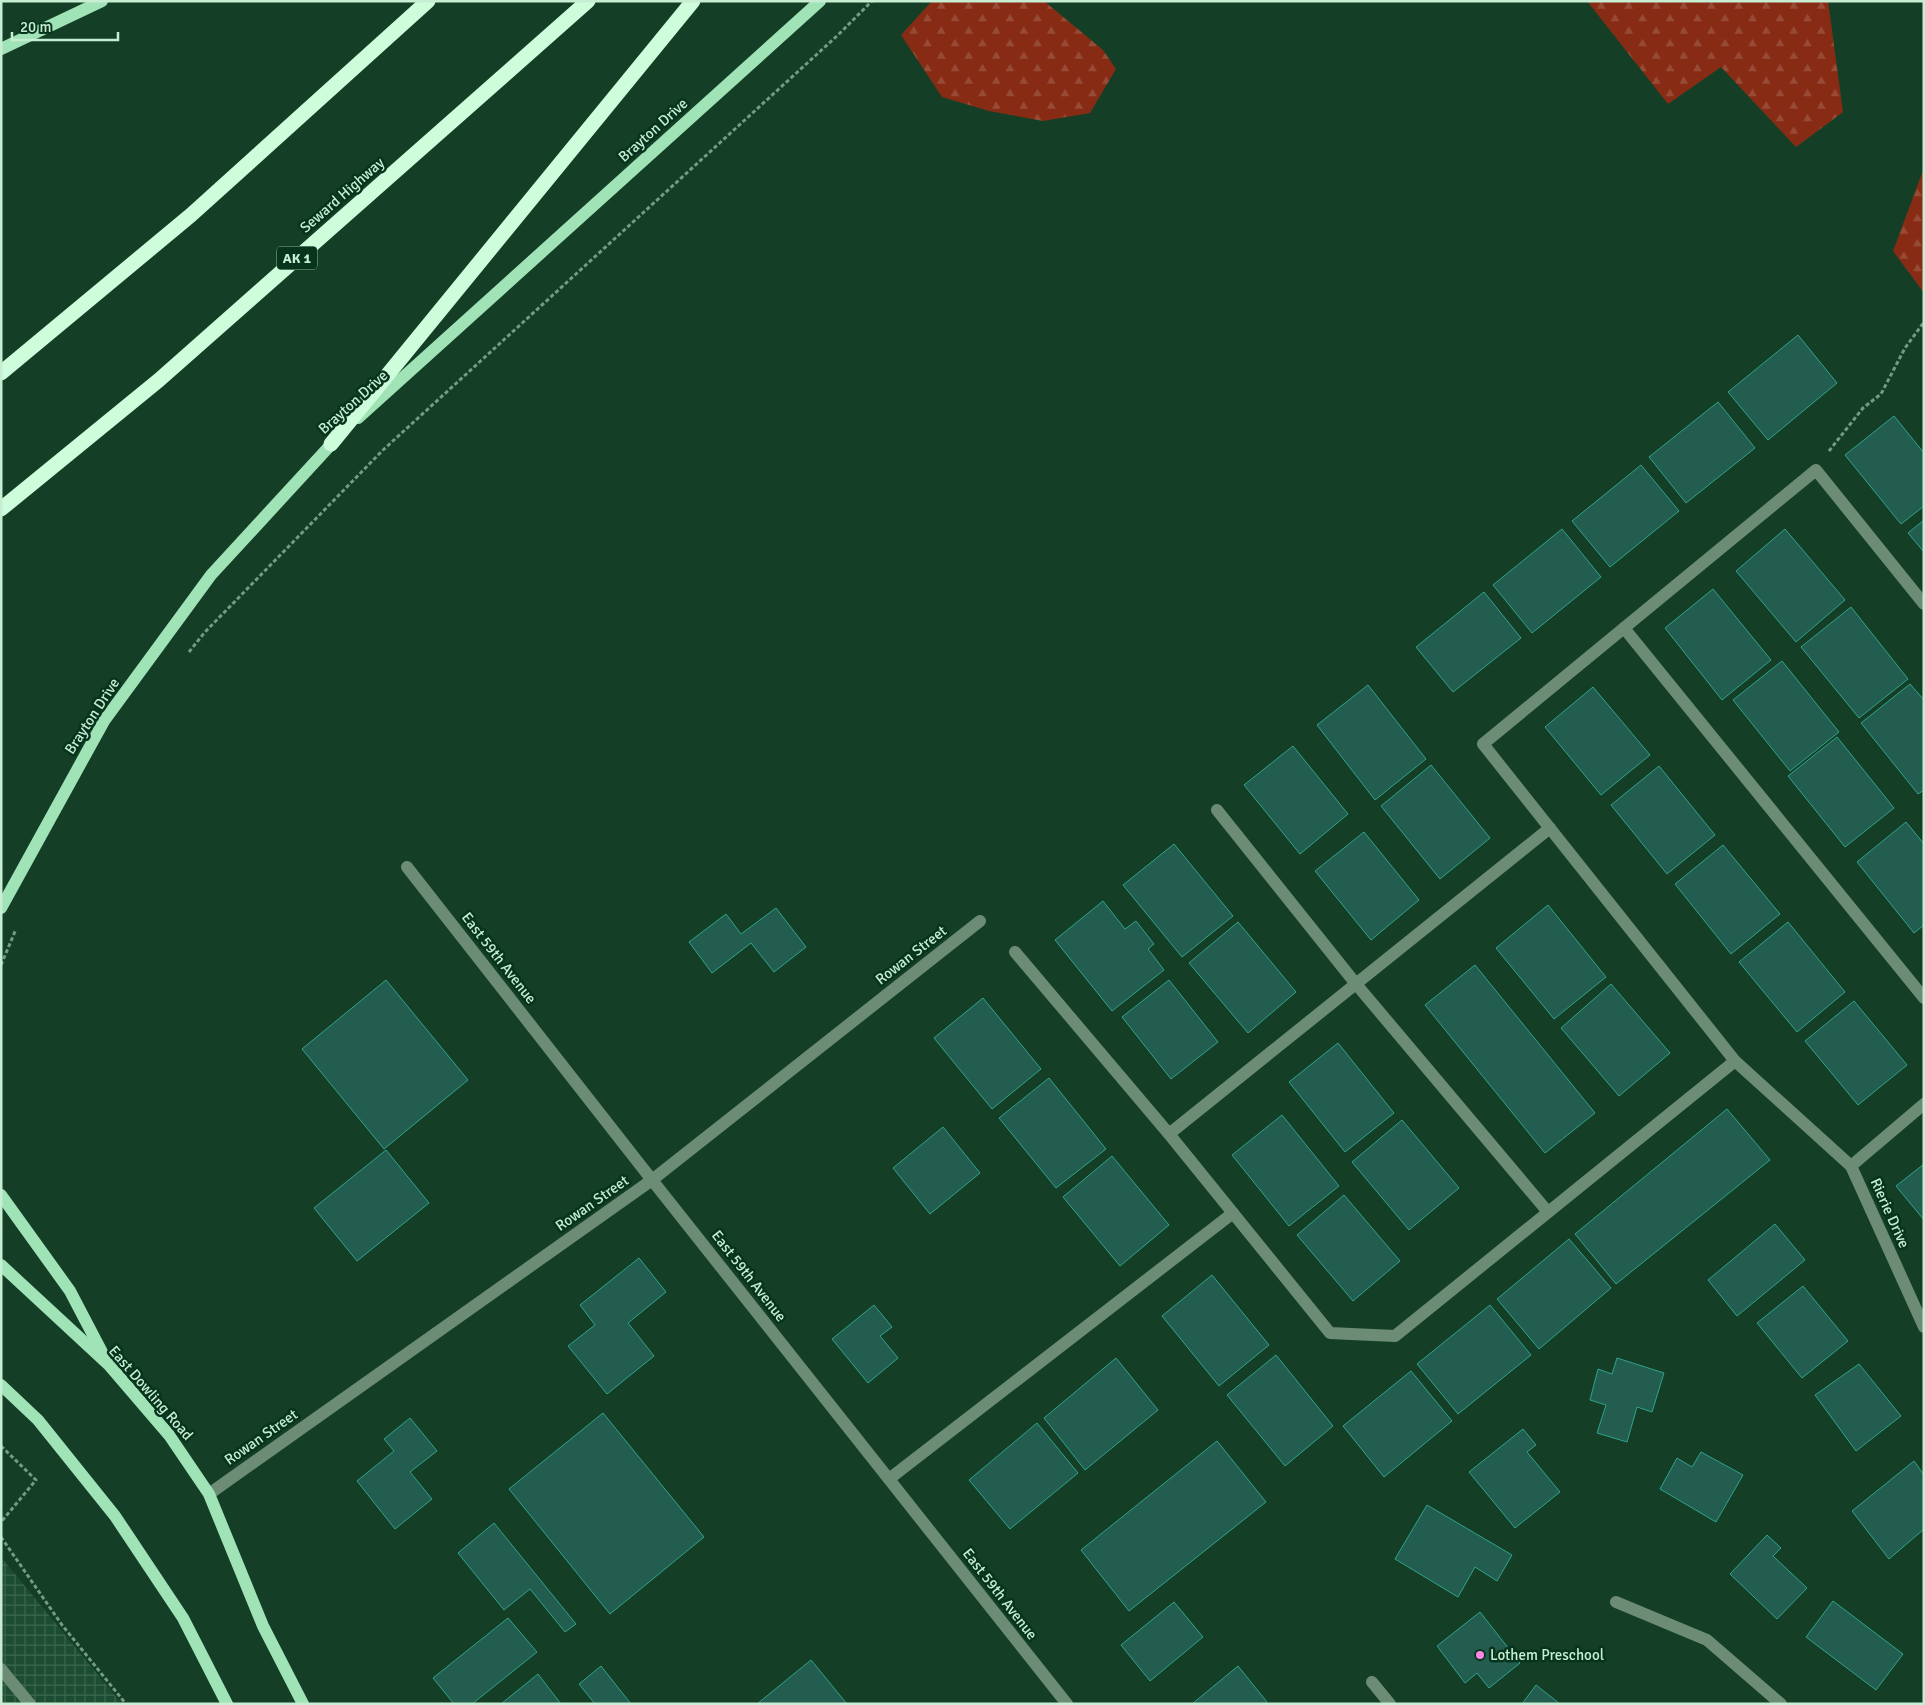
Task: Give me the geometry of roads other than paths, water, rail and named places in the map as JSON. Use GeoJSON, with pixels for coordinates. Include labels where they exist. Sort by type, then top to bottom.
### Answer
{"type":"FeatureCollection","features":[{"type":"Feature","properties":{"kind":"highway"},"geometry":{"type":"LineString","coordinates":[[1,373],[191,215],[428,1]]}},
{"type":"Feature","properties":{"kind":"highway","name":"Seward Highway"},"geometry":{"type":"LineString","coordinates":[[1,509],[159,380],[588,1]]}},
{"type":"Feature","properties":{"kind":"highway"},"geometry":{"type":"LineString","coordinates":[[331,444],[693,1]]}},
{"type":"Feature","properties":{"kind":"main road"},"geometry":{"type":"LineString","coordinates":[[1,49],[102,1]]}},
{"type":"Feature","properties":{"kind":"main road","name":"Brayton Drive"},"geometry":{"type":"LineString","coordinates":[[1,908],[104,721],[211,575],[331,444],[820,1]]}},
{"type":"Feature","properties":{"kind":"main road"},"geometry":{"type":"LineString","coordinates":[[1,1195],[70,1291],[109,1365]]}},
{"type":"Feature","properties":{"kind":"main road","name":"East Dowling Road"},"geometry":{"type":"LineString","coordinates":[[1,1265],[109,1365],[169,1435],[209,1494],[263,1626],[303,1704]]}},
{"type":"Feature","properties":{"kind":"main road"},"geometry":{"type":"LineString","coordinates":[[1,1385],[38,1420],[115,1516],[183,1618],[227,1704]]}},
{"type":"Feature","properties":{"kind":"street"},"geometry":{"type":"LineString","coordinates":[[1924,604],[1816,470],[1483,744],[1735,1061],[1851,1166],[1924,1104]]}},
{"type":"Feature","properties":{"kind":"street"},"geometry":{"type":"LineString","coordinates":[[1624,628],[1924,998]]}},
{"type":"Feature","properties":{"kind":"street"},"geometry":{"type":"LineString","coordinates":[[1217,810],[1356,984],[1548,1212]]}},
{"type":"Feature","properties":{"kind":"street"},"geometry":{"type":"LineString","coordinates":[[1169,1134],[1550,828]]}},
{"type":"Feature","properties":{"kind":"street","name":"East 59th Avenue"},"geometry":{"type":"LineString","coordinates":[[407,867],[1067,1704]]}},
{"type":"Feature","properties":{"kind":"street","name":"Rowan Street"},"geometry":{"type":"LineString","coordinates":[[209,1494],[652,1180],[980,921]]}},
{"type":"Feature","properties":{"kind":"street"},"geometry":{"type":"LineString","coordinates":[[1015,952],[1169,1134],[1330,1333],[1395,1336],[1735,1061]]}},
{"type":"Feature","properties":{"kind":"street","name":"Rierie Drive"},"geometry":{"type":"LineString","coordinates":[[1851,1166],[1924,1327]]}},
{"type":"Feature","properties":{"kind":"street"},"geometry":{"type":"LineString","coordinates":[[889,1479],[1233,1213]]}},
{"type":"Feature","properties":{"kind":"street"},"geometry":{"type":"LineString","coordinates":[[1616,1602],[1707,1640],[1781,1704]]}},
{"type":"Feature","properties":{"kind":"street"},"geometry":{"type":"LineString","coordinates":[[1,1669],[30,1704]]}},
{"type":"Feature","properties":{"kind":"street"},"geometry":{"type":"LineString","coordinates":[[1372,1682],[1390,1704]]}},
{"type":"Feature","properties":{"kind":"place","name":"Lothem Preschool"},"geometry":{"type":"Point","coordinates":[1480,1655]}}]}
